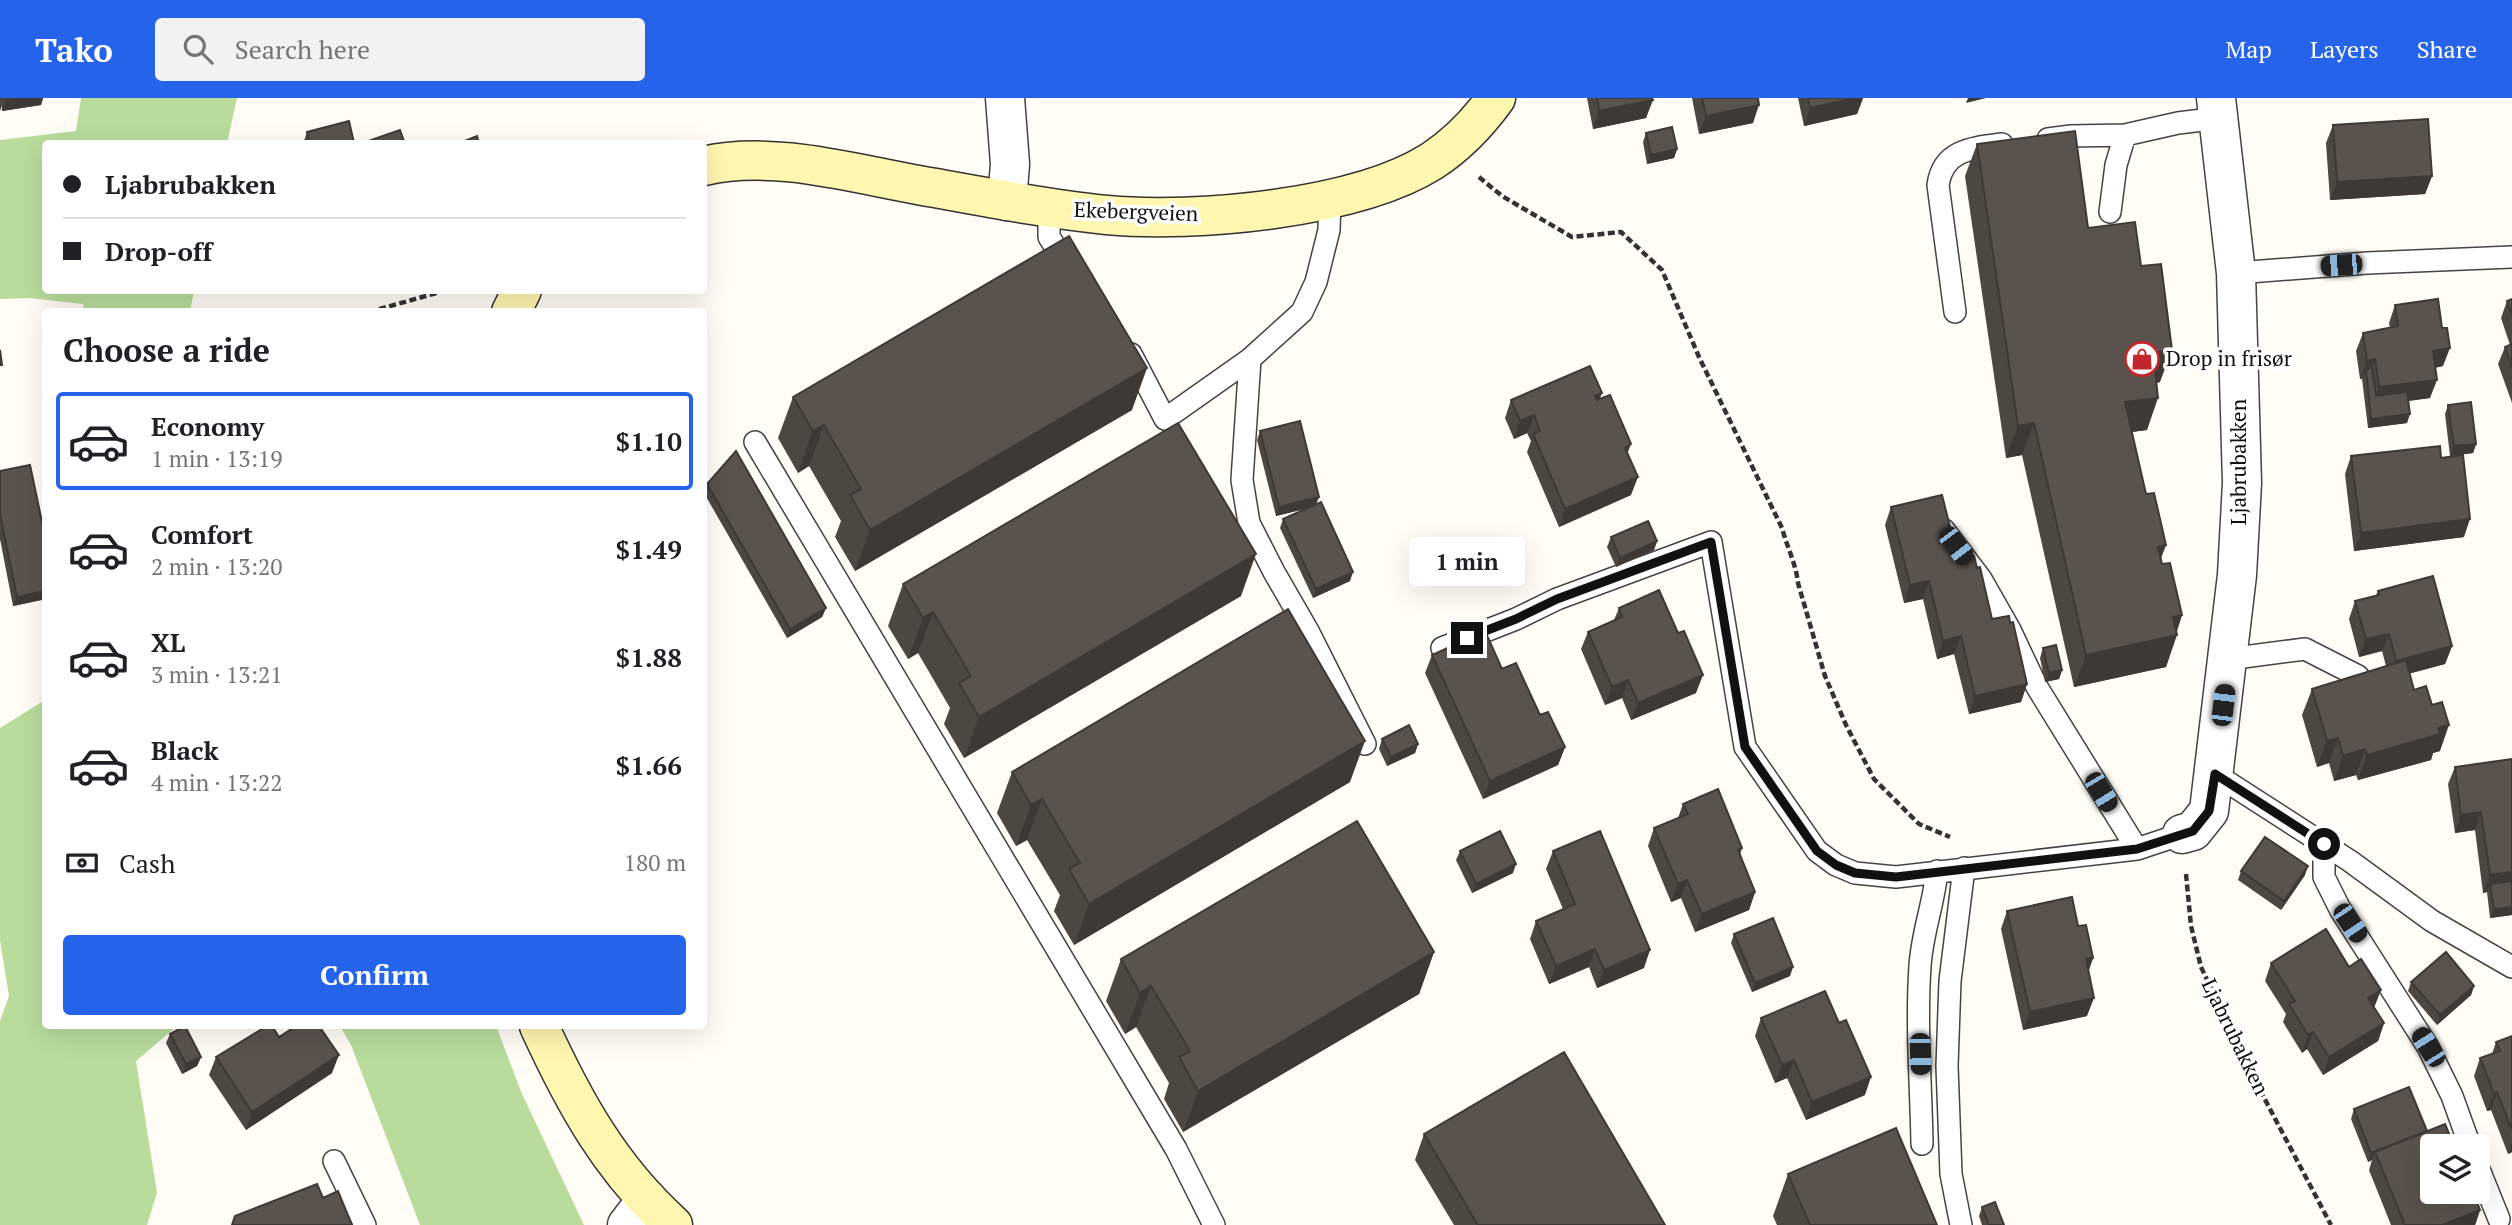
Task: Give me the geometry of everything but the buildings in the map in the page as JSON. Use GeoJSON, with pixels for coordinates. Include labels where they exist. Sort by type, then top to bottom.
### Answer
{"type":"FeatureCollection","features":[{"type":"Feature","properties":{"kind":"main road","name":"Ekebergveien"},"geometry":{"type":"LineString","coordinates":[[707,165],[731,161],[766,160],[1007,201],[1108,215],[1165,216],[1255,210],[1330,199],[1387,181],[1431,162],[1468,132],[1496,98]]}},
{"type":"Feature","properties":{"kind":"main road"},"geometry":{"type":"LineString","coordinates":[[540,1029],[593,1132],[649,1216]]}},
{"type":"Feature","properties":{"kind":"street"},"geometry":{"type":"LineString","coordinates":[[1005,98],[1010,164],[1007,201]]}},
{"type":"Feature","properties":{"kind":"street","name":"Ljabrubakken"},"geometry":{"type":"LineString","coordinates":[[2182,834],[2193,831],[2209,811],[2228,659],[2242,483],[2236,272],[2218,108]]}},
{"type":"Feature","properties":{"kind":"lane"},"geometry":{"type":"LineString","coordinates":[[1955,312],[1938,185],[1940,171],[1947,160],[1959,153],[1986,146],[2071,136],[2125,135],[2178,123],[2218,108]]}},
{"type":"Feature","properties":{"kind":"lane"},"geometry":{"type":"LineString","coordinates":[[2110,212],[2116,165],[2125,135]]}},
{"type":"Feature","properties":{"kind":"lane"},"geometry":{"type":"LineString","coordinates":[[1121,338],[1165,419],[1250,359],[1302,312],[1316,282],[1329,230],[1330,199]]}},
{"type":"Feature","properties":{"kind":"lane"},"geometry":{"type":"LineString","coordinates":[[1049,207],[1049,237],[1080,283]]}},
{"type":"Feature","properties":{"kind":"lane"},"geometry":{"type":"LineString","coordinates":[[2236,272],[2512,257]]}},
{"type":"Feature","properties":{"kind":"lane"},"geometry":{"type":"LineString","coordinates":[[1250,359],[1242,480],[1249,523],[1365,744]]}},
{"type":"Feature","properties":{"kind":"lane"},"geometry":{"type":"LineString","coordinates":[[755,442],[1176,1149],[1214,1225]]}},
{"type":"Feature","properties":{"kind":"lane"},"geometry":{"type":"LineString","coordinates":[[1944,530],[1981,579],[2010,630],[2037,687],[2137,849]]}},
{"type":"Feature","properties":{"kind":"lane","name":"Ljabrubakken"},"geometry":{"type":"LineString","coordinates":[[1442,648],[1516,619],[1557,599],[1711,542],[1745,747],[1817,851],[1836,865],[1855,873],[1896,877],[2137,849],[2182,834]]}},
{"type":"Feature","properties":{"kind":"lane"},"geometry":{"type":"LineString","coordinates":[[2228,659],[2305,649],[2358,676]]}},
{"type":"Feature","properties":{"kind":"lane"},"geometry":{"type":"LineString","coordinates":[[2215,774],[2324,844],[2432,921],[2512,967]]}},
{"type":"Feature","properties":{"kind":"lane"},"geometry":{"type":"LineString","coordinates":[[2324,844],[2324,877],[2340,909],[2428,1047],[2452,1096],[2466,1134]]}},
{"type":"Feature","properties":{"kind":"lane"},"geometry":{"type":"LineString","coordinates":[[1961,1225],[1951,1174],[1947,1066],[1950,981],[1964,868]]}},
{"type":"Feature","properties":{"kind":"lane"},"geometry":{"type":"LineString","coordinates":[[1922,1144],[1920,967],[1923,936],[1935,895],[1937,871]]}},
{"type":"Feature","properties":{"kind":"lane"},"geometry":{"type":"LineString","coordinates":[[334,1161],[365,1225]]}},
{"type":"Feature","properties":{"kind":"lane"},"geometry":{"type":"LineString","coordinates":[[2490,1197],[2499,1219]]}},
{"type":"Feature","properties":{"kind":"path"},"geometry":{"type":"LineString","coordinates":[[1470,170],[1502,196],[1572,237],[1621,232],[1662,271],[1699,357],[1782,528],[1788,552],[1797,568],[1804,604],[1825,676],[1874,779],[1919,824],[1972,846],[1990,865]]}},
{"type":"Feature","properties":{"kind":"path"},"geometry":{"type":"LineString","coordinates":[[383,308],[433,294]]}},
{"type":"Feature","properties":{"kind":"path","name":"Ljabrubakken"},"geometry":{"type":"LineString","coordinates":[[2182,834],[2191,926],[2201,967],[2260,1090],[2332,1225]]}},
{"type":"Feature","properties":{"kind":"green space"},"geometry":{"type":"Polygon","coordinates":[[[81,98],[237,98],[228,140],[42,140],[42,294],[193,294],[191,308],[84,308],[83,304],[29,298],[0,299],[0,140],[76,131],[81,98]]]}},
{"type":"Feature","properties":{"kind":"green space"},"geometry":{"type":"Polygon","coordinates":[[[42,702],[42,1029],[173,1029],[136,1061],[157,1193],[147,1225],[0,1225],[0,1021],[9,996],[0,940],[0,728],[42,702]]]}},
{"type":"Feature","properties":{"kind":"green space"},"geometry":{"type":"Polygon","coordinates":[[[342,1029],[497,1029],[522,1094],[584,1225],[420,1225],[351,1045],[342,1029]]]}},
{"type":"Feature","properties":{"kind":"place","name":"Drop in frisør"},"geometry":{"type":"Point","coordinates":[2142,359]}},
{"type":"Feature","properties":{"kind":"route"},"geometry":{"type":"LineString","coordinates":[[1467,638],[1557,599],[1711,542],[1745,747],[1817,851],[1836,865],[1855,873],[1896,877],[2137,849],[2193,831],[2209,811],[2215,774],[2324,844]]}}]}
